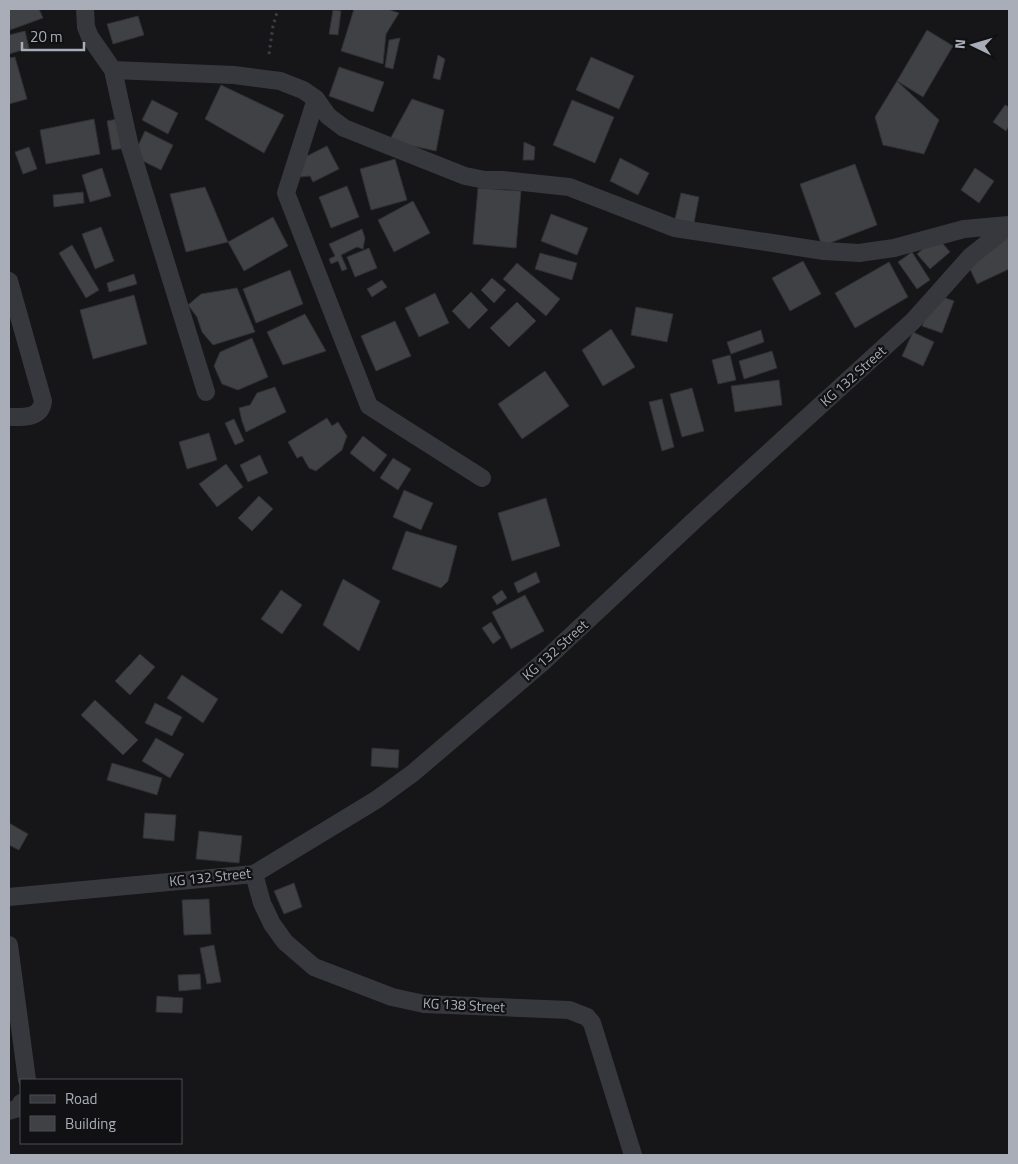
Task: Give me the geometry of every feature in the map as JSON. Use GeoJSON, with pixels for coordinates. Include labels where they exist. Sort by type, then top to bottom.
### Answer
{"type":"FeatureCollection","features":[{"type":"Feature","properties":{"kind":"street"},"geometry":{"type":"LineString","coordinates":[[85,9],[86,27],[90,37],[113,70],[130,146],[206,392]]}},
{"type":"Feature","properties":{"kind":"street"},"geometry":{"type":"LineString","coordinates":[[113,70],[234,75],[280,81],[303,90],[316,99],[328,116],[344,128],[466,176],[486,180],[569,187],[674,228],[690,231],[824,251],[859,253],[894,248],[964,229],[1009,226]]}},
{"type":"Feature","properties":{"kind":"street"},"geometry":{"type":"LineString","coordinates":[[316,99],[286,193],[369,406],[482,478]]}},
{"type":"Feature","properties":{"kind":"street","name":"KG 132 Street"},"geometry":{"type":"LineString","coordinates":[[9,897],[254,874],[376,800],[406,779],[522,681],[913,321],[971,256],[1009,226]]}},
{"type":"Feature","properties":{"kind":"street"},"geometry":{"type":"LineString","coordinates":[[9,281],[43,401],[42,407],[34,415],[9,417]]}},
{"type":"Feature","properties":{"kind":"street","name":"KG 138 Street"},"geometry":{"type":"LineString","coordinates":[[254,874],[262,903],[272,924],[285,942],[314,967],[392,997],[424,1004],[569,1010],[587,1017],[592,1023],[633,1155]]}},
{"type":"Feature","properties":{"kind":"street"},"geometry":{"type":"LineString","coordinates":[[9,945],[27,1079]]}},
{"type":"Feature","properties":{"kind":"street"},"geometry":{"type":"LineString","coordinates":[[9,1111],[20,1105]]}},
{"type":"Feature","properties":{"kind":"path"},"geometry":{"type":"LineString","coordinates":[[269,54],[273,26],[278,9]]}},
{"type":"Feature","properties":{"kind":"building"},"geometry":{"type":"Polygon","coordinates":[[[9,9],[39,9],[43,18],[10,30],[9,9]]]}},
{"type":"Feature","properties":{"kind":"building"},"geometry":{"type":"Polygon","coordinates":[[[354,9],[387,9],[399,13],[386,34],[383,64],[341,51],[354,9]]]}},
{"type":"Feature","properties":{"kind":"building"},"geometry":{"type":"Polygon","coordinates":[[[333,10],[341,11],[338,35],[329,34],[333,10]]]}},
{"type":"Feature","properties":{"kind":"building"},"geometry":{"type":"Polygon","coordinates":[[[138,16],[144,35],[113,44],[107,24],[138,16]]]}},
{"type":"Feature","properties":{"kind":"building"},"geometry":{"type":"Polygon","coordinates":[[[927,30],[953,46],[923,97],[897,81],[927,30]]]}},
{"type":"Feature","properties":{"kind":"building"},"geometry":{"type":"Polygon","coordinates":[[[25,31],[29,48],[9,54],[9,35],[25,31]]]}},
{"type":"Feature","properties":{"kind":"building"},"geometry":{"type":"Polygon","coordinates":[[[400,38],[393,69],[385,67],[389,40],[400,38]]]}},
{"type":"Feature","properties":{"kind":"building"},"geometry":{"type":"Polygon","coordinates":[[[438,55],[445,59],[440,80],[433,78],[438,55]]]}},
{"type":"Feature","properties":{"kind":"building"},"geometry":{"type":"Polygon","coordinates":[[[15,57],[27,99],[9,104],[9,58],[15,57]]]}},
{"type":"Feature","properties":{"kind":"building"},"geometry":{"type":"Polygon","coordinates":[[[591,57],[634,76],[619,109],[576,90],[591,57]]]}},
{"type":"Feature","properties":{"kind":"building"},"geometry":{"type":"Polygon","coordinates":[[[339,67],[384,82],[373,112],[329,96],[339,67]]]}},
{"type":"Feature","properties":{"kind":"building"},"geometry":{"type":"Polygon","coordinates":[[[897,81],[939,120],[924,154],[883,145],[875,117],[897,81]]]}},
{"type":"Feature","properties":{"kind":"building"},"geometry":{"type":"Polygon","coordinates":[[[221,85],[284,115],[264,153],[205,119],[221,85]]]}},
{"type":"Feature","properties":{"kind":"building"},"geometry":{"type":"Polygon","coordinates":[[[412,99],[444,110],[436,151],[389,141],[412,99]]]}},
{"type":"Feature","properties":{"kind":"building"},"geometry":{"type":"Polygon","coordinates":[[[152,100],[178,113],[168,134],[142,120],[152,100]]]}},
{"type":"Feature","properties":{"kind":"building"},"geometry":{"type":"Polygon","coordinates":[[[572,100],[614,117],[595,163],[553,145],[572,100]]]}},
{"type":"Feature","properties":{"kind":"building"},"geometry":{"type":"Polygon","coordinates":[[[1005,105],[1009,107],[1009,126],[1006,131],[993,122],[1005,105]]]}},
{"type":"Feature","properties":{"kind":"building"},"geometry":{"type":"Polygon","coordinates":[[[127,117],[132,147],[112,150],[107,121],[127,117]]]}},
{"type":"Feature","properties":{"kind":"building"},"geometry":{"type":"Polygon","coordinates":[[[94,119],[100,154],[46,164],[40,130],[94,119]]]}},
{"type":"Feature","properties":{"kind":"building"},"geometry":{"type":"Polygon","coordinates":[[[145,131],[173,145],[161,170],[133,156],[145,131]]]}},
{"type":"Feature","properties":{"kind":"building"},"geometry":{"type":"Polygon","coordinates":[[[524,142],[535,147],[534,160],[523,160],[524,142]]]}},
{"type":"Feature","properties":{"kind":"building"},"geometry":{"type":"Polygon","coordinates":[[[327,146],[339,169],[313,182],[310,176],[301,177],[298,169],[304,166],[301,159],[327,146]]]}},
{"type":"Feature","properties":{"kind":"building"},"geometry":{"type":"Polygon","coordinates":[[[29,147],[37,169],[23,174],[15,152],[29,147]]]}},
{"type":"Feature","properties":{"kind":"building"},"geometry":{"type":"Polygon","coordinates":[[[620,158],[649,173],[638,195],[610,181],[620,158]]]}},
{"type":"Feature","properties":{"kind":"building"},"geometry":{"type":"Polygon","coordinates":[[[395,159],[407,200],[371,210],[360,169],[395,159]]]}},
{"type":"Feature","properties":{"kind":"building"},"geometry":{"type":"Polygon","coordinates":[[[855,164],[877,225],[822,246],[800,184],[855,164]]]}},
{"type":"Feature","properties":{"kind":"building"},"geometry":{"type":"Polygon","coordinates":[[[102,168],[111,196],[90,202],[82,175],[102,168]]]}},
{"type":"Feature","properties":{"kind":"building"},"geometry":{"type":"Polygon","coordinates":[[[975,168],[994,181],[979,203],[961,190],[975,168]]]}},
{"type":"Feature","properties":{"kind":"building"},"geometry":{"type":"Polygon","coordinates":[[[347,186],[359,217],[331,228],[319,197],[347,186]]]}},
{"type":"Feature","properties":{"kind":"building"},"geometry":{"type":"Polygon","coordinates":[[[205,187],[228,242],[186,252],[170,194],[205,187]]]}},
{"type":"Feature","properties":{"kind":"building"},"geometry":{"type":"Polygon","coordinates":[[[478,188],[521,191],[516,248],[473,244],[478,188]]]}},
{"type":"Feature","properties":{"kind":"building"},"geometry":{"type":"Polygon","coordinates":[[[83,192],[84,203],[54,207],[53,195],[83,192]]]}},
{"type":"Feature","properties":{"kind":"building"},"geometry":{"type":"Polygon","coordinates":[[[681,193],[699,197],[694,223],[675,219],[681,193]]]}},
{"type":"Feature","properties":{"kind":"building"},"geometry":{"type":"Polygon","coordinates":[[[413,201],[430,233],[394,252],[378,220],[413,201]]]}},
{"type":"Feature","properties":{"kind":"building"},"geometry":{"type":"Polygon","coordinates":[[[551,214],[588,228],[577,255],[541,241],[551,214]]]}},
{"type":"Feature","properties":{"kind":"building"},"geometry":{"type":"Polygon","coordinates":[[[273,217],[288,246],[244,271],[228,242],[273,217]]]}},
{"type":"Feature","properties":{"kind":"building"},"geometry":{"type":"Polygon","coordinates":[[[101,227],[114,261],[95,269],[82,234],[101,227]]]}},
{"type":"Feature","properties":{"kind":"building"},"geometry":{"type":"Polygon","coordinates":[[[362,229],[365,238],[363,249],[357,247],[341,255],[347,269],[342,271],[338,261],[331,264],[329,259],[335,256],[329,244],[362,229]]]}},
{"type":"Feature","properties":{"kind":"building"},"geometry":{"type":"Polygon","coordinates":[[[1009,232],[1009,269],[977,284],[963,254],[1009,232]]]}},
{"type":"Feature","properties":{"kind":"building"},"geometry":{"type":"Polygon","coordinates":[[[937,237],[950,252],[930,269],[917,254],[937,237]]]}},
{"type":"Feature","properties":{"kind":"building"},"geometry":{"type":"Polygon","coordinates":[[[72,245],[99,290],[86,298],[59,253],[72,245]]]}},
{"type":"Feature","properties":{"kind":"building"},"geometry":{"type":"Polygon","coordinates":[[[369,248],[377,268],[355,277],[347,257],[369,248]]]}},
{"type":"Feature","properties":{"kind":"building"},"geometry":{"type":"Polygon","coordinates":[[[912,252],[930,280],[917,289],[898,262],[912,252]]]}},
{"type":"Feature","properties":{"kind":"building"},"geometry":{"type":"Polygon","coordinates":[[[540,253],[577,263],[572,280],[535,269],[540,253]]]}},
{"type":"Feature","properties":{"kind":"building"},"geometry":{"type":"Polygon","coordinates":[[[803,261],[821,294],[790,311],[772,278],[803,261]]]}},
{"type":"Feature","properties":{"kind":"building"},"geometry":{"type":"Polygon","coordinates":[[[889,262],[908,297],[855,328],[835,293],[889,262]]]}},
{"type":"Feature","properties":{"kind":"building"},"geometry":{"type":"Polygon","coordinates":[[[517,263],[560,299],[546,316],[503,279],[517,263]]]}},
{"type":"Feature","properties":{"kind":"building"},"geometry":{"type":"Polygon","coordinates":[[[290,270],[303,304],[256,323],[243,289],[290,270]]]}},
{"type":"Feature","properties":{"kind":"building"},"geometry":{"type":"Polygon","coordinates":[[[134,274],[137,284],[109,292],[107,283],[134,274]]]}},
{"type":"Feature","properties":{"kind":"building"},"geometry":{"type":"Polygon","coordinates":[[[492,278],[506,290],[494,303],[481,290],[492,278]]]}},
{"type":"Feature","properties":{"kind":"building"},"geometry":{"type":"Polygon","coordinates":[[[382,280],[387,287],[372,297],[367,289],[382,280]]]}},
{"type":"Feature","properties":{"kind":"building"},"geometry":{"type":"Polygon","coordinates":[[[237,288],[255,332],[213,345],[202,332],[197,317],[188,305],[201,294],[237,288]]]}},
{"type":"Feature","properties":{"kind":"building"},"geometry":{"type":"Polygon","coordinates":[[[471,292],[488,310],[469,329],[452,311],[471,292]]]}},
{"type":"Feature","properties":{"kind":"building"},"geometry":{"type":"Polygon","coordinates":[[[435,293],[449,323],[419,337],[405,308],[435,293]]]}},
{"type":"Feature","properties":{"kind":"building"},"geometry":{"type":"Polygon","coordinates":[[[934,294],[954,301],[942,333],[922,326],[934,294]]]}},
{"type":"Feature","properties":{"kind":"building"},"geometry":{"type":"Polygon","coordinates":[[[134,295],[147,344],[93,359],[80,310],[134,295]]]}},
{"type":"Feature","properties":{"kind":"building"},"geometry":{"type":"Polygon","coordinates":[[[517,302],[536,321],[509,347],[490,328],[517,302]]]}},
{"type":"Feature","properties":{"kind":"building"},"geometry":{"type":"Polygon","coordinates":[[[636,307],[673,314],[667,342],[631,335],[636,307]]]}},
{"type":"Feature","properties":{"kind":"building"},"geometry":{"type":"Polygon","coordinates":[[[305,314],[326,351],[283,365],[267,332],[305,314]]]}},
{"type":"Feature","properties":{"kind":"building"},"geometry":{"type":"Polygon","coordinates":[[[395,321],[411,356],[376,371],[361,336],[395,321]]]}},
{"type":"Feature","properties":{"kind":"building"},"geometry":{"type":"Polygon","coordinates":[[[611,329],[635,367],[603,386],[582,350],[611,329]]]}},
{"type":"Feature","properties":{"kind":"building"},"geometry":{"type":"Polygon","coordinates":[[[761,330],[764,342],[731,354],[727,342],[761,330]]]}},
{"type":"Feature","properties":{"kind":"building"},"geometry":{"type":"Polygon","coordinates":[[[913,332],[934,342],[923,366],[902,356],[913,332]]]}},
{"type":"Feature","properties":{"kind":"building"},"geometry":{"type":"Polygon","coordinates":[[[252,338],[268,377],[238,390],[222,384],[214,366],[220,352],[252,338]]]}},
{"type":"Feature","properties":{"kind":"building"},"geometry":{"type":"Polygon","coordinates":[[[772,351],[777,368],[744,379],[739,361],[772,351]]]}},
{"type":"Feature","properties":{"kind":"building"},"geometry":{"type":"Polygon","coordinates":[[[730,355],[736,380],[718,384],[712,360],[730,355]]]}},
{"type":"Feature","properties":{"kind":"building"},"geometry":{"type":"Polygon","coordinates":[[[545,371],[569,406],[522,439],[498,404],[545,371]]]}},
{"type":"Feature","properties":{"kind":"building"},"geometry":{"type":"Polygon","coordinates":[[[779,380],[782,405],[735,412],[731,386],[779,380]]]}},
{"type":"Feature","properties":{"kind":"building"},"geometry":{"type":"Polygon","coordinates":[[[275,387],[286,412],[246,432],[239,408],[250,405],[257,393],[275,387]]]}},
{"type":"Feature","properties":{"kind":"building"},"geometry":{"type":"Polygon","coordinates":[[[692,388],[704,431],[682,437],[670,394],[692,388]]]}},
{"type":"Feature","properties":{"kind":"building"},"geometry":{"type":"Polygon","coordinates":[[[662,399],[674,447],[662,451],[649,402],[662,399]]]}},
{"type":"Feature","properties":{"kind":"building"},"geometry":{"type":"Polygon","coordinates":[[[327,418],[332,426],[338,422],[347,436],[342,450],[316,471],[309,468],[302,456],[297,458],[288,442],[327,418]]]}},
{"type":"Feature","properties":{"kind":"building"},"geometry":{"type":"Polygon","coordinates":[[[234,419],[244,441],[235,445],[225,423],[234,419]]]}},
{"type":"Feature","properties":{"kind":"building"},"geometry":{"type":"Polygon","coordinates":[[[209,433],[217,460],[187,469],[179,442],[209,433]]]}},
{"type":"Feature","properties":{"kind":"building"},"geometry":{"type":"Polygon","coordinates":[[[363,436],[387,455],[374,472],[350,453],[363,436]]]}},
{"type":"Feature","properties":{"kind":"building"},"geometry":{"type":"Polygon","coordinates":[[[260,455],[268,473],[248,482],[240,465],[260,455]]]}},
{"type":"Feature","properties":{"kind":"building"},"geometry":{"type":"Polygon","coordinates":[[[393,458],[411,469],[398,490],[380,478],[393,458]]]}},
{"type":"Feature","properties":{"kind":"building"},"geometry":{"type":"Polygon","coordinates":[[[226,464],[243,487],[217,507],[199,484],[226,464]]]}},
{"type":"Feature","properties":{"kind":"building"},"geometry":{"type":"Polygon","coordinates":[[[404,490],[433,503],[421,530],[393,517],[404,490]]]}},
{"type":"Feature","properties":{"kind":"building"},"geometry":{"type":"Polygon","coordinates":[[[259,496],[273,509],[252,531],[238,518],[259,496]]]}},
{"type":"Feature","properties":{"kind":"building"},"geometry":{"type":"Polygon","coordinates":[[[546,498],[560,546],[512,561],[498,513],[546,498]]]}},
{"type":"Feature","properties":{"kind":"building"},"geometry":{"type":"Polygon","coordinates":[[[406,531],[457,546],[448,581],[441,588],[392,569],[406,531]]]}},
{"type":"Feature","properties":{"kind":"building"},"geometry":{"type":"Polygon","coordinates":[[[536,572],[540,582],[518,593],[514,583],[536,572]]]}},
{"type":"Feature","properties":{"kind":"building"},"geometry":{"type":"Polygon","coordinates":[[[343,579],[380,601],[359,651],[323,625],[343,579]]]}},
{"type":"Feature","properties":{"kind":"building"},"geometry":{"type":"Polygon","coordinates":[[[281,590],[302,605],[282,634],[261,619],[281,590]]]}},
{"type":"Feature","properties":{"kind":"building"},"geometry":{"type":"Polygon","coordinates":[[[502,590],[507,598],[497,605],[492,597],[502,590]]]}},
{"type":"Feature","properties":{"kind":"building"},"geometry":{"type":"Polygon","coordinates":[[[525,595],[544,631],[511,649],[492,612],[525,595]]]}},
{"type":"Feature","properties":{"kind":"building"},"geometry":{"type":"Polygon","coordinates":[[[491,622],[501,638],[493,644],[482,628],[491,622]]]}},
{"type":"Feature","properties":{"kind":"building"},"geometry":{"type":"Polygon","coordinates":[[[140,654],[155,667],[130,695],[115,681],[140,654]]]}},
{"type":"Feature","properties":{"kind":"building"},"geometry":{"type":"Polygon","coordinates":[[[182,675],[218,699],[203,723],[167,698],[182,675]]]}},
{"type":"Feature","properties":{"kind":"building"},"geometry":{"type":"Polygon","coordinates":[[[95,700],[138,740],[123,755],[81,715],[95,700]]]}},
{"type":"Feature","properties":{"kind":"building"},"geometry":{"type":"Polygon","coordinates":[[[155,703],[182,717],[172,736],[145,723],[155,703]]]}},
{"type":"Feature","properties":{"kind":"building"},"geometry":{"type":"Polygon","coordinates":[[[156,738],[184,754],[170,778],[142,761],[156,738]]]}},
{"type":"Feature","properties":{"kind":"building"},"geometry":{"type":"Polygon","coordinates":[[[372,748],[399,750],[398,768],[371,766],[372,748]]]}},
{"type":"Feature","properties":{"kind":"building"},"geometry":{"type":"Polygon","coordinates":[[[112,763],[162,778],[157,795],[107,780],[112,763]]]}},
{"type":"Feature","properties":{"kind":"building"},"geometry":{"type":"Polygon","coordinates":[[[145,813],[176,815],[174,841],[143,838],[145,813]]]}},
{"type":"Feature","properties":{"kind":"building"},"geometry":{"type":"Polygon","coordinates":[[[9,823],[28,834],[19,850],[9,845],[9,823]]]}},
{"type":"Feature","properties":{"kind":"building"},"geometry":{"type":"Polygon","coordinates":[[[199,831],[242,836],[239,863],[196,859],[199,831]]]}},
{"type":"Feature","properties":{"kind":"building"},"geometry":{"type":"Polygon","coordinates":[[[294,883],[302,907],[284,914],[274,891],[294,883]]]}},
{"type":"Feature","properties":{"kind":"building"},"geometry":{"type":"Polygon","coordinates":[[[209,899],[211,934],[184,935],[182,900],[209,899]]]}},
{"type":"Feature","properties":{"kind":"building"},"geometry":{"type":"Polygon","coordinates":[[[214,945],[221,982],[207,984],[200,948],[214,945]]]}},
{"type":"Feature","properties":{"kind":"building"},"geometry":{"type":"Polygon","coordinates":[[[200,974],[201,989],[179,991],[178,975],[200,974]]]}},
{"type":"Feature","properties":{"kind":"building"},"geometry":{"type":"Polygon","coordinates":[[[157,996],[183,998],[182,1013],[156,1012],[157,996]]]}}]}
